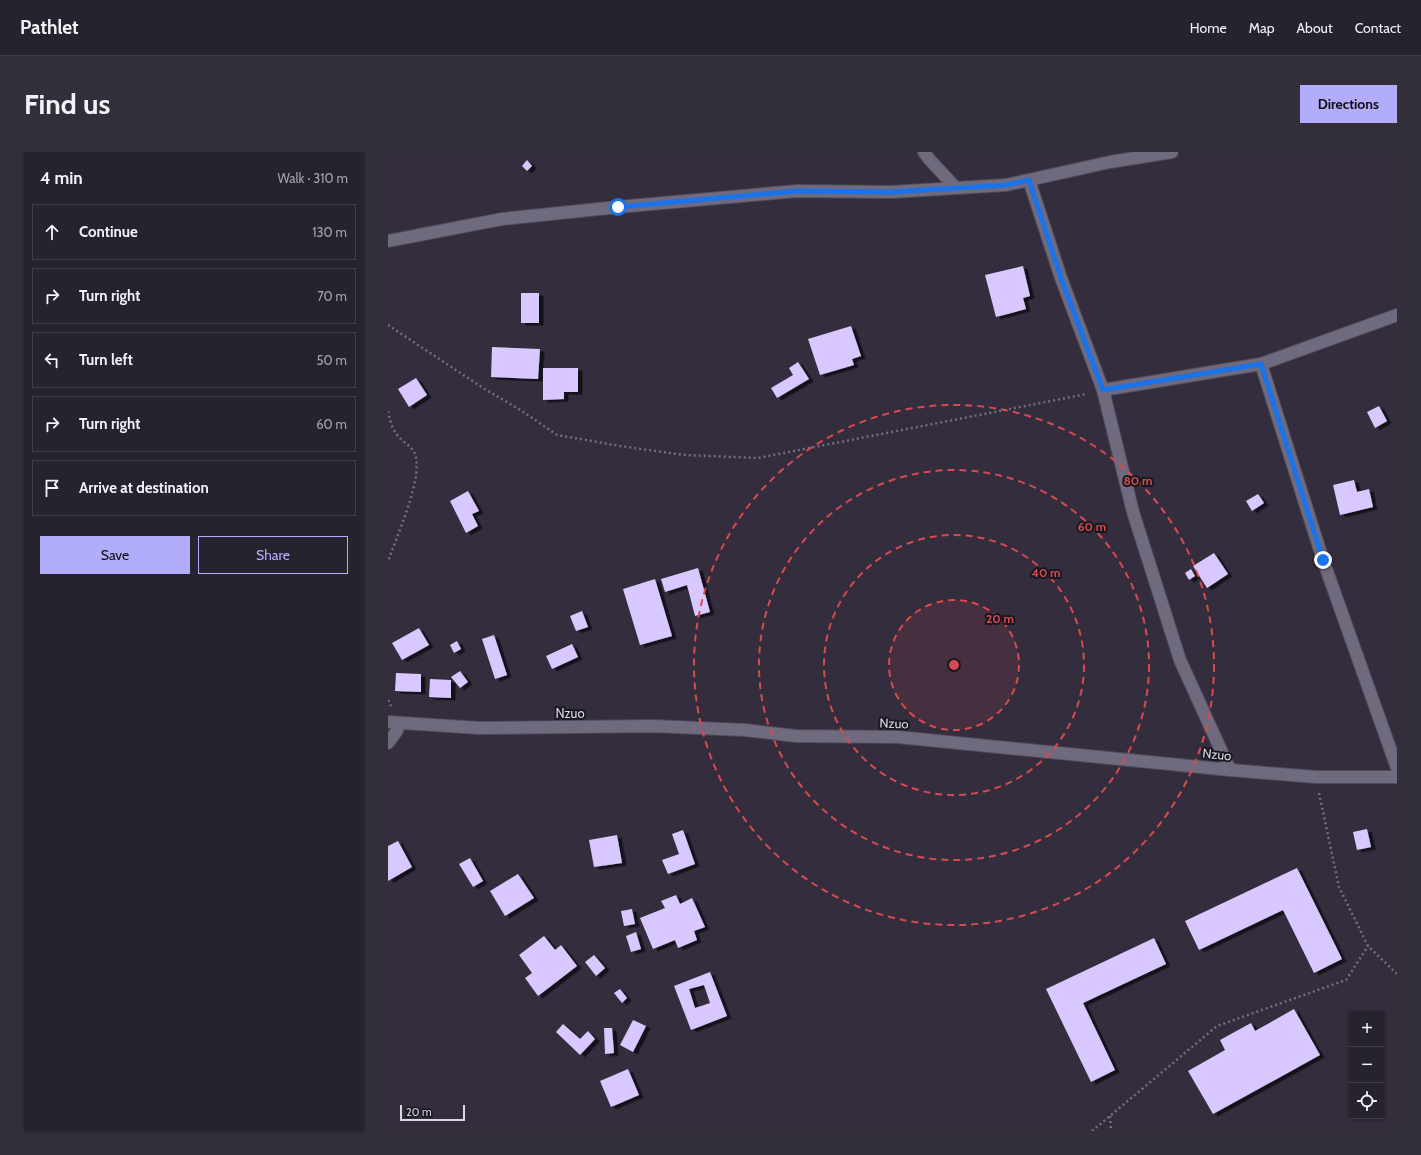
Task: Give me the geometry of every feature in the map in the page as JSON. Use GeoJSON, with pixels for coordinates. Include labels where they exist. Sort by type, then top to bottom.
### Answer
{"type":"FeatureCollection","features":[{"type":"Feature","properties":{"kind":"street"},"geometry":{"type":"LineString","coordinates":[[924,152],[956,188]]}},
{"type":"Feature","properties":{"kind":"street"},"geometry":{"type":"LineString","coordinates":[[388,241],[502,219],[797,191],[891,192],[1006,185],[1110,162],[1172,152]]}},
{"type":"Feature","properties":{"kind":"street"},"geometry":{"type":"LineString","coordinates":[[1029,180],[1061,278],[1103,390],[1133,512],[1180,660],[1230,770]]}},
{"type":"Feature","properties":{"kind":"street"},"geometry":{"type":"LineString","coordinates":[[1103,390],[1261,364],[1397,314]]}},
{"type":"Feature","properties":{"kind":"street"},"geometry":{"type":"LineString","coordinates":[[1261,364],[1323,560],[1397,768]]}},
{"type":"Feature","properties":{"kind":"street"},"geometry":{"type":"LineString","coordinates":[[388,743],[396,732],[394,723]]}},
{"type":"Feature","properties":{"kind":"street","name":"Nzuo"},"geometry":{"type":"LineString","coordinates":[[394,723],[479,728],[653,726],[745,730],[796,736],[898,737],[1230,770],[1316,777],[1397,776]]}},
{"type":"Feature","properties":{"kind":"path"},"geometry":{"type":"LineString","coordinates":[[388,325],[482,388],[522,411],[558,435],[684,455],[758,458],[1103,390]]}},
{"type":"Feature","properties":{"kind":"path"},"geometry":{"type":"LineString","coordinates":[[388,411],[398,436],[414,452],[417,466],[406,513],[388,562]]}},
{"type":"Feature","properties":{"kind":"path"},"geometry":{"type":"LineString","coordinates":[[1316,777],[1339,887],[1368,946],[1397,974]]}},
{"type":"Feature","properties":{"kind":"path"},"geometry":{"type":"LineString","coordinates":[[1092,1131],[1217,1026],[1346,980],[1368,946]]}},
{"type":"Feature","properties":{"kind":"path"},"geometry":{"type":"LineString","coordinates":[[1110,1116],[1111,1131]]}},
{"type":"Feature","properties":{"kind":"building"},"geometry":{"type":"Polygon","coordinates":[[[527,160],[532,166],[527,171],[522,166],[527,160]]]}},
{"type":"Feature","properties":{"kind":"building"},"geometry":{"type":"Polygon","coordinates":[[[1023,266],[1030,296],[1023,298],[1026,309],[996,317],[985,275],[1023,266]]]}},
{"type":"Feature","properties":{"kind":"building"},"geometry":{"type":"Polygon","coordinates":[[[521,293],[539,293],[539,323],[521,323],[521,293]]]}},
{"type":"Feature","properties":{"kind":"building"},"geometry":{"type":"Polygon","coordinates":[[[851,326],[861,356],[852,359],[854,365],[820,375],[808,339],[851,326]]]}},
{"type":"Feature","properties":{"kind":"building"},"geometry":{"type":"Polygon","coordinates":[[[492,347],[540,349],[538,379],[491,377],[492,347]]]}},
{"type":"Feature","properties":{"kind":"building"},"geometry":{"type":"Polygon","coordinates":[[[798,362],[809,379],[777,398],[771,388],[793,375],[789,368],[798,362]]]}},
{"type":"Feature","properties":{"kind":"building"},"geometry":{"type":"Polygon","coordinates":[[[543,368],[578,368],[578,392],[564,392],[564,399],[543,400],[543,368]]]}},
{"type":"Feature","properties":{"kind":"building"},"geometry":{"type":"Polygon","coordinates":[[[416,378],[427,395],[409,407],[398,389],[416,378]]]}},
{"type":"Feature","properties":{"kind":"building"},"geometry":{"type":"Polygon","coordinates":[[[1379,406],[1387,421],[1375,428],[1367,412],[1379,406]]]}},
{"type":"Feature","properties":{"kind":"building"},"geometry":{"type":"Polygon","coordinates":[[[1354,480],[1357,492],[1369,489],[1373,507],[1340,515],[1333,485],[1354,480]]]}},
{"type":"Feature","properties":{"kind":"building"},"geometry":{"type":"Polygon","coordinates":[[[468,491],[479,511],[472,514],[478,526],[466,533],[450,501],[468,491]]]}},
{"type":"Feature","properties":{"kind":"building"},"geometry":{"type":"Polygon","coordinates":[[[1258,494],[1264,503],[1252,511],[1246,501],[1258,494]]]}},
{"type":"Feature","properties":{"kind":"building"},"geometry":{"type":"Polygon","coordinates":[[[1214,553],[1228,574],[1207,588],[1193,566],[1214,553]]]}},
{"type":"Feature","properties":{"kind":"building"},"geometry":{"type":"Polygon","coordinates":[[[698,568],[710,612],[695,616],[687,585],[665,592],[661,579],[698,568]]]}},
{"type":"Feature","properties":{"kind":"building"},"geometry":{"type":"Polygon","coordinates":[[[1191,569],[1195,576],[1189,580],[1185,573],[1191,569]]]}},
{"type":"Feature","properties":{"kind":"building"},"geometry":{"type":"Polygon","coordinates":[[[655,579],[672,636],[640,645],[623,589],[655,579]]]}},
{"type":"Feature","properties":{"kind":"building"},"geometry":{"type":"Polygon","coordinates":[[[582,611],[588,627],[576,631],[570,616],[582,611]]]}},
{"type":"Feature","properties":{"kind":"building"},"geometry":{"type":"Polygon","coordinates":[[[419,628],[429,645],[402,660],[392,643],[419,628]]]}},
{"type":"Feature","properties":{"kind":"building"},"geometry":{"type":"Polygon","coordinates":[[[494,635],[507,675],[495,679],[482,639],[494,635]]]}},
{"type":"Feature","properties":{"kind":"building"},"geometry":{"type":"Polygon","coordinates":[[[457,641],[461,649],[454,653],[450,645],[457,641]]]}},
{"type":"Feature","properties":{"kind":"building"},"geometry":{"type":"Polygon","coordinates":[[[572,644],[578,657],[552,669],[546,656],[572,644]]]}},
{"type":"Feature","properties":{"kind":"building"},"geometry":{"type":"Polygon","coordinates":[[[460,671],[468,682],[460,688],[451,677],[460,671]]]}},
{"type":"Feature","properties":{"kind":"building"},"geometry":{"type":"Polygon","coordinates":[[[396,673],[421,674],[421,692],[395,691],[396,673]]]}},
{"type":"Feature","properties":{"kind":"building"},"geometry":{"type":"Polygon","coordinates":[[[430,679],[451,680],[451,698],[429,697],[430,679]]]}},
{"type":"Feature","properties":{"kind":"building"},"geometry":{"type":"Polygon","coordinates":[[[1367,829],[1371,847],[1357,850],[1353,832],[1367,829]]]}},
{"type":"Feature","properties":{"kind":"building"},"geometry":{"type":"Polygon","coordinates":[[[683,830],[695,864],[668,874],[662,860],[679,854],[672,834],[683,830]]]}},
{"type":"Feature","properties":{"kind":"building"},"geometry":{"type":"Polygon","coordinates":[[[617,835],[622,863],[594,867],[589,840],[617,835]]]}},
{"type":"Feature","properties":{"kind":"building"},"geometry":{"type":"Polygon","coordinates":[[[398,841],[412,867],[388,881],[388,846],[398,841]]]}},
{"type":"Feature","properties":{"kind":"building"},"geometry":{"type":"Polygon","coordinates":[[[470,858],[483,881],[473,887],[459,864],[470,858]]]}},
{"type":"Feature","properties":{"kind":"building"},"geometry":{"type":"Polygon","coordinates":[[[1297,868],[1342,959],[1314,973],[1283,910],[1199,950],[1185,921],[1297,868]]]}},
{"type":"Feature","properties":{"kind":"building"},"geometry":{"type":"Polygon","coordinates":[[[518,874],[534,898],[505,916],[490,891],[518,874]]]}},
{"type":"Feature","properties":{"kind":"building"},"geometry":{"type":"Polygon","coordinates":[[[676,895],[680,904],[692,898],[705,927],[694,931],[697,940],[678,948],[675,940],[653,949],[640,918],[665,908],[661,901],[676,895]]]}},
{"type":"Feature","properties":{"kind":"building"},"geometry":{"type":"Polygon","coordinates":[[[632,909],[635,924],[624,926],[621,911],[632,909]]]}},
{"type":"Feature","properties":{"kind":"building"},"geometry":{"type":"Polygon","coordinates":[[[636,932],[641,949],[631,952],[626,936],[636,932]]]}},
{"type":"Feature","properties":{"kind":"building"},"geometry":{"type":"Polygon","coordinates":[[[544,936],[555,950],[561,945],[577,966],[538,996],[525,978],[532,973],[519,955],[544,936]]]}},
{"type":"Feature","properties":{"kind":"building"},"geometry":{"type":"Polygon","coordinates":[[[1154,938],[1166,964],[1083,1003],[1115,1070],[1091,1082],[1046,989],[1154,938]]]}},
{"type":"Feature","properties":{"kind":"building"},"geometry":{"type":"Polygon","coordinates":[[[594,955],[605,968],[596,976],[585,962],[594,955]]]}},
{"type":"Feature","properties":{"kind":"building"},"geometry":{"type":"Polygon","coordinates":[[[710,972],[727,1016],[691,1030],[674,986],[710,972]],[[704,985],[689,989],[695,1008],[710,1003],[704,985]]]}},
{"type":"Feature","properties":{"kind":"building"},"geometry":{"type":"Polygon","coordinates":[[[620,989],[627,998],[622,1003],[614,993],[620,989]]]}},
{"type":"Feature","properties":{"kind":"building"},"geometry":{"type":"Polygon","coordinates":[[[1294,1009],[1320,1055],[1213,1114],[1188,1071],[1225,1050],[1220,1040],[1251,1023],[1255,1031],[1294,1009]]]}},
{"type":"Feature","properties":{"kind":"building"},"geometry":{"type":"Polygon","coordinates":[[[633,1020],[646,1026],[633,1052],[620,1045],[633,1020]]]}},
{"type":"Feature","properties":{"kind":"building"},"geometry":{"type":"Polygon","coordinates":[[[563,1024],[580,1039],[588,1031],[595,1039],[580,1055],[556,1032],[563,1024]]]}},
{"type":"Feature","properties":{"kind":"building"},"geometry":{"type":"Polygon","coordinates":[[[604,1028],[612,1028],[614,1053],[605,1054],[604,1028]]]}},
{"type":"Feature","properties":{"kind":"building"},"geometry":{"type":"Polygon","coordinates":[[[628,1069],[639,1095],[611,1107],[600,1081],[628,1069]]]}},
{"type":"Feature","properties":{"kind":"route"},"geometry":{"type":"LineString","coordinates":[[618,207],[797,191],[891,192],[1006,185],[1029,180],[1061,278],[1103,390],[1261,364],[1323,560]]}}]}
